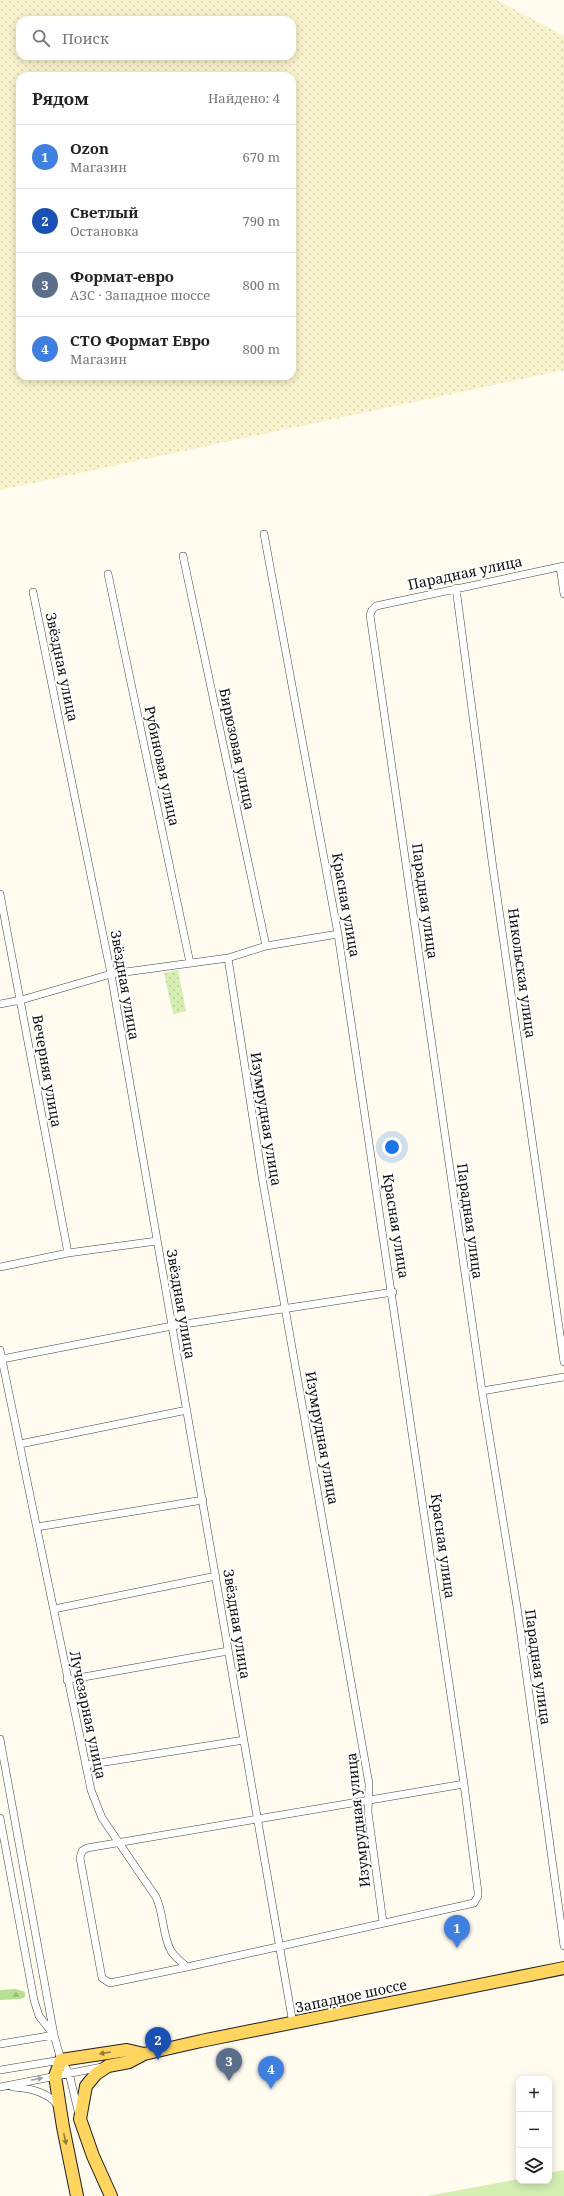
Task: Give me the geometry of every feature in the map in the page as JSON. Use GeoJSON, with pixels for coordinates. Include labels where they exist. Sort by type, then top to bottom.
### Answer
{"type":"FeatureCollection","features":[{"type":"Feature","properties":{"kind":"main road","name":"Западное шоссе"},"geometry":{"type":"LineString","coordinates":[[108,2066],[129,2062],[144,2054],[564,1968]]}},
{"type":"Feature","properties":{"kind":"main road","name":"Западное шоссе"},"geometry":{"type":"LineString","coordinates":[[61,2060],[127,2050],[144,2054]]}},
{"type":"Feature","properties":{"kind":"main road"},"geometry":{"type":"LineString","coordinates":[[61,2060],[55,2076],[60,2110],[77,2196]]}},
{"type":"Feature","properties":{"kind":"main road"},"geometry":{"type":"LineString","coordinates":[[108,2066],[96,2074],[86,2086],[80,2119],[93,2156],[111,2196]]}},
{"type":"Feature","properties":{"kind":"street","name":"Красная улица"},"geometry":{"type":"LineString","coordinates":[[264,534],[338,934],[393,1292],[464,1784],[478,1892],[476,1900],[470,1904],[383,1922]]}},
{"type":"Feature","properties":{"kind":"street","name":"Бирюзовая улица"},"geometry":{"type":"LineString","coordinates":[[183,556],[266,946]]}},
{"type":"Feature","properties":{"kind":"street"},"geometry":{"type":"LineString","coordinates":[[562,566],[564,594]]}},
{"type":"Feature","properties":{"kind":"street","name":"Парадная улица"},"geometry":{"type":"LineString","coordinates":[[562,566],[376,606],[370,615],[482,1392],[517,1607],[564,1946]]}},
{"type":"Feature","properties":{"kind":"street","name":"Рубиновая улица"},"geometry":{"type":"LineString","coordinates":[[108,574],[190,963]]}},
{"type":"Feature","properties":{"kind":"street","name":"Никольская улица"},"geometry":{"type":"LineString","coordinates":[[456,588],[492,861],[564,1362]]}},
{"type":"Feature","properties":{"kind":"street","name":"Звёздная улица"},"geometry":{"type":"LineString","coordinates":[[33,592],[111,974],[228,1651],[259,1819],[293,2024]]}},
{"type":"Feature","properties":{"kind":"street","name":"Вечерняя улица"},"geometry":{"type":"LineString","coordinates":[[0,894],[68,1253]]}},
{"type":"Feature","properties":{"kind":"street"},"geometry":{"type":"LineString","coordinates":[[0,1004],[21,1000],[111,974],[228,958],[266,946],[338,934]]}},
{"type":"Feature","properties":{"kind":"street","name":"Изумрудная улица"},"geometry":{"type":"LineString","coordinates":[[228,958],[263,1183],[370,1784],[368,1812],[383,1922]]}},
{"type":"Feature","properties":{"kind":"street"},"geometry":{"type":"LineString","coordinates":[[0,1267],[68,1253],[157,1241]]}},
{"type":"Feature","properties":{"kind":"street"},"geometry":{"type":"LineString","coordinates":[[2,1359],[172,1326],[393,1292]]}},
{"type":"Feature","properties":{"kind":"street","name":"Лучезарная улица"},"geometry":{"type":"LineString","coordinates":[[0,1350],[54,1609],[67,1680],[95,1805],[160,1904],[168,1944],[175,1956],[187,1967]]}},
{"type":"Feature","properties":{"kind":"street"},"geometry":{"type":"LineString","coordinates":[[482,1392],[564,1377]]}},
{"type":"Feature","properties":{"kind":"street"},"geometry":{"type":"LineString","coordinates":[[20,1444],[187,1410]]}},
{"type":"Feature","properties":{"kind":"street"},"geometry":{"type":"LineString","coordinates":[[37,1527],[203,1500]]}},
{"type":"Feature","properties":{"kind":"street"},"geometry":{"type":"LineString","coordinates":[[54,1609],[216,1576]]}},
{"type":"Feature","properties":{"kind":"street"},"geometry":{"type":"LineString","coordinates":[[67,1680],[228,1651]]}},
{"type":"Feature","properties":{"kind":"street"},"geometry":{"type":"LineString","coordinates":[[0,1739],[54,2035],[61,2060],[69,2074],[80,2119]]}},
{"type":"Feature","properties":{"kind":"street"},"geometry":{"type":"LineString","coordinates":[[86,1765],[244,1740]]}},
{"type":"Feature","properties":{"kind":"street"},"geometry":{"type":"LineString","coordinates":[[383,1922],[110,1983],[102,1978],[80,1855],[87,1848],[120,1844],[464,1784]]}},
{"type":"Feature","properties":{"kind":"street"},"geometry":{"type":"LineString","coordinates":[[0,1818],[34,2000],[38,2016],[54,2035]]}},
{"type":"Feature","properties":{"kind":"street"},"geometry":{"type":"LineString","coordinates":[[0,2044],[54,2035]]}},
{"type":"Feature","properties":{"kind":"street","name":"Западное шоссе"},"geometry":{"type":"LineString","coordinates":[[0,2070],[61,2060]]}},
{"type":"Feature","properties":{"kind":"street","name":"Западное шоссе"},"geometry":{"type":"LineString","coordinates":[[3,2086],[108,2066]]}},
{"type":"Feature","properties":{"kind":"street","name":"Западное шоссе"},"geometry":{"type":"LineString","coordinates":[[3,2086],[37,2091],[53,2100],[60,2110]]}},
{"type":"Feature","properties":{"kind":"shaded area"},"geometry":{"type":"Polygon","coordinates":[[[0,0],[497,0],[564,36],[564,370],[0,490],[0,0]]]}},
{"type":"Feature","properties":{"kind":"green space"},"geometry":{"type":"Polygon","coordinates":[[[178,970],[186,1011],[173,1014],[164,973],[178,970]]]}},
{"type":"Feature","properties":{"kind":"green space"},"geometry":{"type":"Polygon","coordinates":[[[16,1989],[25,1992],[25,1997],[21,1999],[0,2000],[0,1990],[16,1989]]]}},
{"type":"Feature","properties":{"kind":"green space"},"geometry":{"type":"Polygon","coordinates":[[[564,2170],[564,2196],[427,2196],[516,2180],[516,2184],[552,2184],[552,2172],[564,2170]]]}},
{"type":"Feature","properties":{"kind":"place","name":"Ozon"},"geometry":{"type":"Point","coordinates":[457,1948]}},
{"type":"Feature","properties":{"kind":"place","name":"Светлый"},"geometry":{"type":"Point","coordinates":[158,2060]}},
{"type":"Feature","properties":{"kind":"place","name":"Формат-евро"},"geometry":{"type":"Point","coordinates":[229,2081]}},
{"type":"Feature","properties":{"kind":"place","name":"СТО Формат Евро"},"geometry":{"type":"Point","coordinates":[271,2089]}}]}
